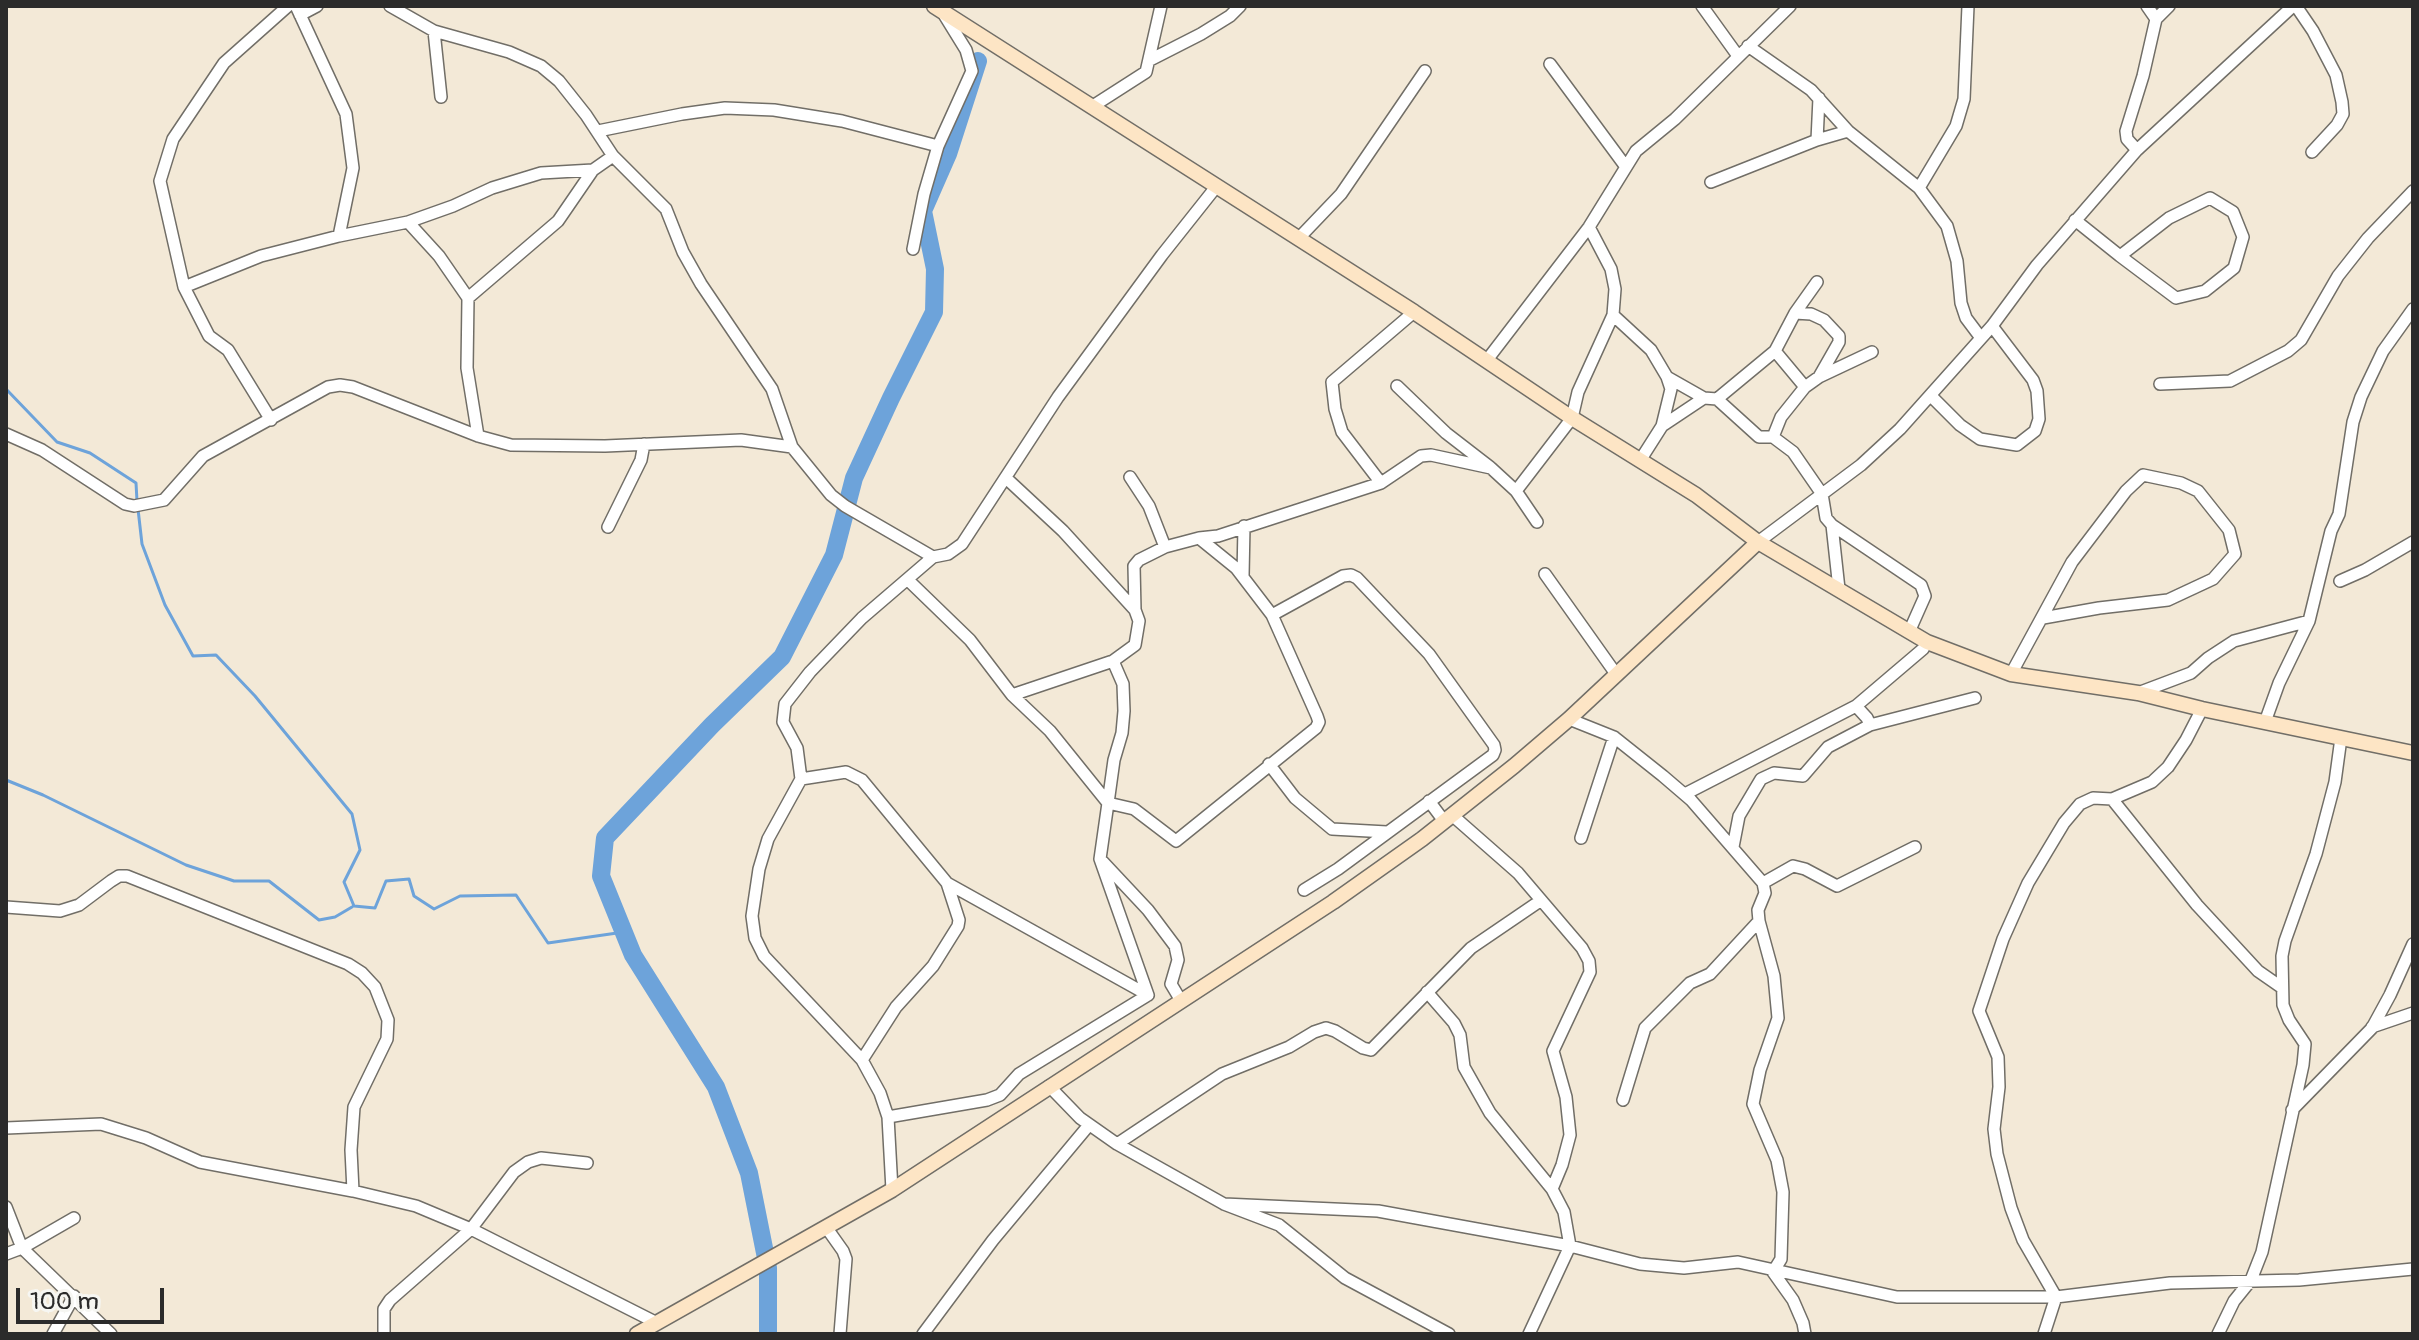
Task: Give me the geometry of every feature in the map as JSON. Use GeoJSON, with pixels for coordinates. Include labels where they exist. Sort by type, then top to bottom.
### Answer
{"type":"FeatureCollection","features":[{"type":"Feature","properties":{"kind":"street"},"geometry":{"type":"LineString","coordinates":[[271,420],[228,350],[209,336],[184,287],[160,187],[161,174],[173,139],[224,63],[288,6]]}},
{"type":"Feature","properties":{"kind":"street"},"geometry":{"type":"LineString","coordinates":[[317,6],[298,11],[346,114],[353,168],[339,236]]}},
{"type":"Feature","properties":{"kind":"street"},"geometry":{"type":"LineString","coordinates":[[390,6],[434,31],[509,52],[541,66],[559,81],[598,131],[613,156],[666,209],[683,252],[701,284],[772,389],[792,447],[831,495],[845,506],[933,557]]}},
{"type":"Feature","properties":{"kind":"street"},"geometry":{"type":"LineString","coordinates":[[1093,106],[1146,72],[1161,6]]}},
{"type":"Feature","properties":{"kind":"street"},"geometry":{"type":"LineString","coordinates":[[1150,60],[1201,34],[1240,6]]}},
{"type":"Feature","properties":{"kind":"street"},"geometry":{"type":"LineString","coordinates":[[1702,6],[1738,56]]}},
{"type":"Feature","properties":{"kind":"street"},"geometry":{"type":"LineString","coordinates":[[1487,360],[1589,227],[1636,151],[1675,119],[1790,6]]}},
{"type":"Feature","properties":{"kind":"street"},"geometry":{"type":"LineString","coordinates":[[1919,188],[1956,126],[1964,99],[1968,6]]}},
{"type":"Feature","properties":{"kind":"street"},"geometry":{"type":"LineString","coordinates":[[2147,6],[2156,19]]}},
{"type":"Feature","properties":{"kind":"street"},"geometry":{"type":"LineString","coordinates":[[2137,150],[2127,139],[2126,131],[2156,19],[2169,6]]}},
{"type":"Feature","properties":{"kind":"street"},"geometry":{"type":"LineString","coordinates":[[637,1334],[892,1190],[1180,999],[1333,902],[1448,818],[1569,719],[1758,542],[1861,465],[1931,396],[1992,326],[2011,297],[2075,220],[2137,150],[2295,6],[2313,31],[2336,75],[2342,102],[2343,114],[2337,125],[2312,152]]}},
{"type":"Feature","properties":{"kind":"street"},"geometry":{"type":"LineString","coordinates":[[938,9],[1414,312],[1572,418],[1641,459],[1696,495],[1758,542],[1927,642],[2011,674],[2138,693],[2413,753]]}},
{"type":"Feature","properties":{"kind":"street"},"geometry":{"type":"LineString","coordinates":[[913,249],[938,146],[972,71],[966,50],[938,9]]}},
{"type":"Feature","properties":{"kind":"street"},"geometry":{"type":"LineString","coordinates":[[434,31],[441,97]]}},
{"type":"Feature","properties":{"kind":"street"},"geometry":{"type":"LineString","coordinates":[[1748,46],[1819,98],[1848,131],[1919,188],[1947,226],[1957,261],[1966,318],[1981,338]]}},
{"type":"Feature","properties":{"kind":"street"},"geometry":{"type":"LineString","coordinates":[[1550,64],[1626,167]]}},
{"type":"Feature","properties":{"kind":"street"},"geometry":{"type":"LineString","coordinates":[[1298,239],[1341,194],[1425,71]]}},
{"type":"Feature","properties":{"kind":"street"},"geometry":{"type":"LineString","coordinates":[[1817,140],[1819,98]]}},
{"type":"Feature","properties":{"kind":"street"},"geometry":{"type":"LineString","coordinates":[[598,131],[725,108],[774,110],[842,121],[938,146]]}},
{"type":"Feature","properties":{"kind":"street"},"geometry":{"type":"LineString","coordinates":[[1711,182],[1848,131]]}},
{"type":"Feature","properties":{"kind":"street"},"geometry":{"type":"LineString","coordinates":[[468,298],[558,221],[593,170],[613,156]]}},
{"type":"Feature","properties":{"kind":"street"},"geometry":{"type":"LineString","coordinates":[[184,287],[261,256],[408,222],[492,188],[541,173],[593,170]]}},
{"type":"Feature","properties":{"kind":"street"},"geometry":{"type":"LineString","coordinates":[[892,1190],[888,1117],[880,1093],[862,1060],[764,956],[755,938],[752,916],[759,869],[768,839],[801,779],[797,748],[783,722],[785,704],[833,646],[862,618],[933,557],[948,554],[962,544],[1067,384],[1216,187]]}},
{"type":"Feature","properties":{"kind":"street"},"geometry":{"type":"LineString","coordinates":[[2160,384],[2230,381],[2288,351],[2301,340],[2338,276],[2368,238],[2413,191]]}},
{"type":"Feature","properties":{"kind":"street"},"geometry":{"type":"LineString","coordinates":[[2075,220],[2120,256],[2176,298],[2205,291],[2234,268],[2243,237],[2233,212],[2210,198],[2169,218],[2120,256]]}},
{"type":"Feature","properties":{"kind":"street"},"geometry":{"type":"LineString","coordinates":[[408,222],[439,256],[468,298],[467,368],[478,436]]}},
{"type":"Feature","properties":{"kind":"street"},"geometry":{"type":"LineString","coordinates":[[1516,491],[1572,418],[1578,392],[1613,315],[1615,289],[1611,269],[1589,227]]}},
{"type":"Feature","properties":{"kind":"street"},"geometry":{"type":"LineString","coordinates":[[1662,426],[1710,398],[1775,351],[1795,313],[1817,282]]}},
{"type":"Feature","properties":{"kind":"street"},"geometry":{"type":"LineString","coordinates":[[2265,722],[2279,683],[2309,621],[2331,531],[2339,514],[2353,422],[2361,397],[2383,351],[2413,309]]}},
{"type":"Feature","properties":{"kind":"street"},"geometry":{"type":"LineString","coordinates":[[1381,483],[1342,432],[1332,382],[1414,312]]}},
{"type":"Feature","properties":{"kind":"street"},"geometry":{"type":"LineString","coordinates":[[1795,313],[1811,314],[1824,320],[1839,336],[1839,342],[1819,377]]}},
{"type":"Feature","properties":{"kind":"street"},"geometry":{"type":"LineString","coordinates":[[1613,315],[1651,350],[1671,389],[1662,426],[1641,459]]}},
{"type":"Feature","properties":{"kind":"street"},"geometry":{"type":"LineString","coordinates":[[1931,396],[1960,425],[1980,439],[2017,445],[2035,431],[2039,419],[2033,380],[1992,326]]}},
{"type":"Feature","properties":{"kind":"street"},"geometry":{"type":"LineString","coordinates":[[1775,351],[1805,387]]}},
{"type":"Feature","properties":{"kind":"street"},"geometry":{"type":"LineString","coordinates":[[1773,437],[1781,417],[1805,387],[1872,352]]}},
{"type":"Feature","properties":{"kind":"street"},"geometry":{"type":"LineString","coordinates":[[1667,377],[1710,398],[1759,437],[1773,437],[1793,452],[1822,494],[1826,518],[1832,525],[1921,585],[1925,596],[1909,632]]}},
{"type":"Feature","properties":{"kind":"street"},"geometry":{"type":"LineString","coordinates":[[6,434],[42,450],[125,504],[134,506],[164,500],[203,456],[328,387],[340,385],[353,387],[478,436],[511,445],[741,440],[792,447]]}},
{"type":"Feature","properties":{"kind":"street"},"geometry":{"type":"LineString","coordinates":[[1397,386],[1446,433],[1516,491],[1537,522]]}},
{"type":"Feature","properties":{"kind":"street"},"geometry":{"type":"LineString","coordinates":[[608,527],[641,460],[644,444]]}},
{"type":"Feature","properties":{"kind":"street"},"geometry":{"type":"LineString","coordinates":[[1012,695],[1113,661],[1135,645],[1139,621],[1135,610],[1134,566],[1139,560],[1165,547],[1218,536],[1381,483],[1421,456],[1431,455],[1491,468]]}},
{"type":"Feature","properties":{"kind":"street"},"geometry":{"type":"LineString","coordinates":[[2011,674],[2072,562],[2126,491],[2143,475],[2181,483],[2198,491],[2229,530],[2235,554],[2213,579],[2168,600],[2043,618]]}},
{"type":"Feature","properties":{"kind":"street"},"geometry":{"type":"LineString","coordinates":[[1130,477],[1149,506],[1165,547]]}},
{"type":"Feature","properties":{"kind":"street"},"geometry":{"type":"LineString","coordinates":[[1006,478],[1063,531],[1135,610]]}},
{"type":"Feature","properties":{"kind":"street"},"geometry":{"type":"LineString","coordinates":[[1832,525],[1839,589]]}},
{"type":"Feature","properties":{"kind":"street"},"geometry":{"type":"LineString","coordinates":[[1243,576],[1244,526]]}},
{"type":"Feature","properties":{"kind":"street"},"geometry":{"type":"LineString","coordinates":[[908,580],[970,640],[1012,695],[1050,731],[1108,803],[1134,809],[1176,841],[1316,728],[1319,722],[1272,615],[1243,576],[1199,538]]}},
{"type":"Feature","properties":{"kind":"street"},"geometry":{"type":"LineString","coordinates":[[2340,581],[2413,542]]}},
{"type":"Feature","properties":{"kind":"street"},"geometry":{"type":"LineString","coordinates":[[1545,574],[1616,674]]}},
{"type":"Feature","properties":{"kind":"street"},"geometry":{"type":"LineString","coordinates":[[1272,615],[1343,576],[1357,578],[1429,654],[1495,750],[1493,755],[1338,869],[1304,890]]}},
{"type":"Feature","properties":{"kind":"street"},"geometry":{"type":"LineString","coordinates":[[2138,693],[2191,673],[2234,641],[2309,621]]}},
{"type":"Feature","properties":{"kind":"street"},"geometry":{"type":"LineString","coordinates":[[1685,794],[1856,706],[1923,649],[1927,642]]}},
{"type":"Feature","properties":{"kind":"street"},"geometry":{"type":"LineString","coordinates":[[1113,661],[1123,684],[1124,711],[1100,859],[1148,995]]}},
{"type":"Feature","properties":{"kind":"street"},"geometry":{"type":"LineString","coordinates":[[1733,847],[1739,816],[1761,779],[1774,773],[1803,776],[1828,747],[1870,725],[1975,698]]}},
{"type":"Feature","properties":{"kind":"street"},"geometry":{"type":"LineString","coordinates":[[1856,706],[1870,725]]}},
{"type":"Feature","properties":{"kind":"street"},"geometry":{"type":"LineString","coordinates":[[2044,1334],[2056,1297],[2023,1240],[2011,1208],[1994,1129],[1999,1087],[1998,1057],[1979,1011],[2003,939],[2028,883],[2064,823],[2080,804],[2093,798],[2112,799],[2142,788],[2168,767],[2202,709]]}},
{"type":"Feature","properties":{"kind":"street"},"geometry":{"type":"LineString","coordinates":[[1569,719],[1614,737],[1685,794],[1763,883],[1765,893],[1758,910],[1759,921],[1778,1002],[1778,1018],[1760,1070],[1753,1104],[1777,1160],[1783,1192],[1781,1259],[1773,1272]]}},
{"type":"Feature","properties":{"kind":"street"},"geometry":{"type":"LineString","coordinates":[[1581,838],[1614,737]]}},
{"type":"Feature","properties":{"kind":"street"},"geometry":{"type":"LineString","coordinates":[[2218,1334],[2234,1301],[2251,1280],[2262,1252],[2305,1044],[2289,1020],[2281,987],[2285,941],[2316,854],[2335,782],[2341,738]]}},
{"type":"Feature","properties":{"kind":"street"},"geometry":{"type":"LineString","coordinates":[[1269,764],[1295,798],[1332,829],[1387,832]]}},
{"type":"Feature","properties":{"kind":"street"},"geometry":{"type":"LineString","coordinates":[[801,779],[846,772],[862,780],[947,883],[1148,995]]}},
{"type":"Feature","properties":{"kind":"street"},"geometry":{"type":"LineString","coordinates":[[2112,799],[2197,905],[2258,971],[2281,987]]}},
{"type":"Feature","properties":{"kind":"street"},"geometry":{"type":"LineString","coordinates":[[1429,801],[1518,873],[1582,948],[1589,961],[1590,972],[1553,1051],[1566,1097],[1570,1135],[1552,1189]]}},
{"type":"Feature","properties":{"kind":"street"},"geometry":{"type":"LineString","coordinates":[[1763,883],[1793,866],[1837,886],[1915,847]]}},
{"type":"Feature","properties":{"kind":"street"},"geometry":{"type":"LineString","coordinates":[[1100,859],[1148,910],[1175,946],[1178,960],[1171,984],[1180,999]]}},
{"type":"Feature","properties":{"kind":"street"},"geometry":{"type":"LineString","coordinates":[[6,907],[60,911],[79,905],[119,876],[127,876],[348,964],[362,973],[375,987],[388,1020],[387,1039],[354,1107],[351,1150],[353,1191]]}},
{"type":"Feature","properties":{"kind":"street"},"geometry":{"type":"LineString","coordinates":[[862,1060],[896,1007],[933,966],[958,926],[959,920],[947,883]]}},
{"type":"Feature","properties":{"kind":"street"},"geometry":{"type":"LineString","coordinates":[[1117,1144],[1222,1074],[1289,1047],[1314,1032],[1326,1028],[1371,1050],[1471,948],[1540,901]]}},
{"type":"Feature","properties":{"kind":"street"},"geometry":{"type":"LineString","coordinates":[[1623,1100],[1645,1028],[1690,983],[1710,974],[1759,921]]}},
{"type":"Feature","properties":{"kind":"street"},"geometry":{"type":"LineString","coordinates":[[2291,1110],[2372,1028],[2413,944]]}},
{"type":"Feature","properties":{"kind":"street"},"geometry":{"type":"LineString","coordinates":[[1427,992],[1460,1035],[1464,1067],[1490,1113],[1552,1189],[1564,1212],[1570,1246],[1529,1334]]}},
{"type":"Feature","properties":{"kind":"street"},"geometry":{"type":"LineString","coordinates":[[888,1117],[987,1100],[1000,1095],[1019,1074],[1148,995]]}},
{"type":"Feature","properties":{"kind":"street"},"geometry":{"type":"LineString","coordinates":[[2372,1028],[2413,1013]]}},
{"type":"Feature","properties":{"kind":"street"},"geometry":{"type":"LineString","coordinates":[[1049,1086],[1089,1125],[1117,1144],[1224,1204],[1279,1225],[1345,1278],[1449,1334]]}},
{"type":"Feature","properties":{"kind":"street"},"geometry":{"type":"LineString","coordinates":[[6,1128],[101,1124],[146,1138],[200,1162],[416,1206],[471,1229],[657,1323]]}},
{"type":"Feature","properties":{"kind":"street"},"geometry":{"type":"LineString","coordinates":[[923,1334],[985,1249],[1089,1125]]}},
{"type":"Feature","properties":{"kind":"street"},"geometry":{"type":"LineString","coordinates":[[384,1334],[384,1309],[390,1300],[471,1229],[514,1172],[528,1162],[541,1158],[587,1163]]}},
{"type":"Feature","properties":{"kind":"street"},"geometry":{"type":"LineString","coordinates":[[1224,1204],[1378,1211],[1570,1246],[1640,1264],[1684,1268],[1738,1262],[1897,1297],[2056,1297],[2170,1283],[2299,1280],[2413,1269]]}},
{"type":"Feature","properties":{"kind":"street"},"geometry":{"type":"LineString","coordinates":[[6,1207],[22,1248],[111,1334]]}},
{"type":"Feature","properties":{"kind":"street"},"geometry":{"type":"LineString","coordinates":[[6,1254],[74,1218]]}},
{"type":"Feature","properties":{"kind":"street"},"geometry":{"type":"LineString","coordinates":[[826,1227],[846,1259],[840,1334]]}},
{"type":"Feature","properties":{"kind":"street"},"geometry":{"type":"LineString","coordinates":[[1773,1272],[1793,1300],[1805,1334]]}},
{"type":"Feature","properties":{"kind":"street"},"geometry":{"type":"LineString","coordinates":[[53,1334],[74,1296]]}},
{"type":"Feature","properties":{"kind":"waterway"},"geometry":{"type":"LineString","coordinates":[[768,1334],[768,1268],[749,1173],[716,1087],[633,955],[601,876],[605,838],[712,725],[782,657],[834,555],[854,478],[934,312],[935,269],[923,211],[948,154],[978,61]]}},
{"type":"Feature","properties":{"kind":"waterway"},"geometry":{"type":"LineString","coordinates":[[6,158],[6,279]]}},
{"type":"Feature","properties":{"kind":"waterway"},"geometry":{"type":"LineString","coordinates":[[6,389],[57,442],[90,453],[136,483],[137,501]]}},
{"type":"Feature","properties":{"kind":"waterway"},"geometry":{"type":"LineString","coordinates":[[138,509],[142,544],[165,605],[193,656],[216,655],[255,696],[352,814],[360,850],[344,882],[354,906],[375,908],[386,881],[409,879],[414,896],[434,909],[460,896],[516,895],[548,943],[624,932]]}},
{"type":"Feature","properties":{"kind":"waterway"},"geometry":{"type":"LineString","coordinates":[[6,780],[186,865],[234,881],[269,881],[319,920],[335,917],[352,907]]}}]}
